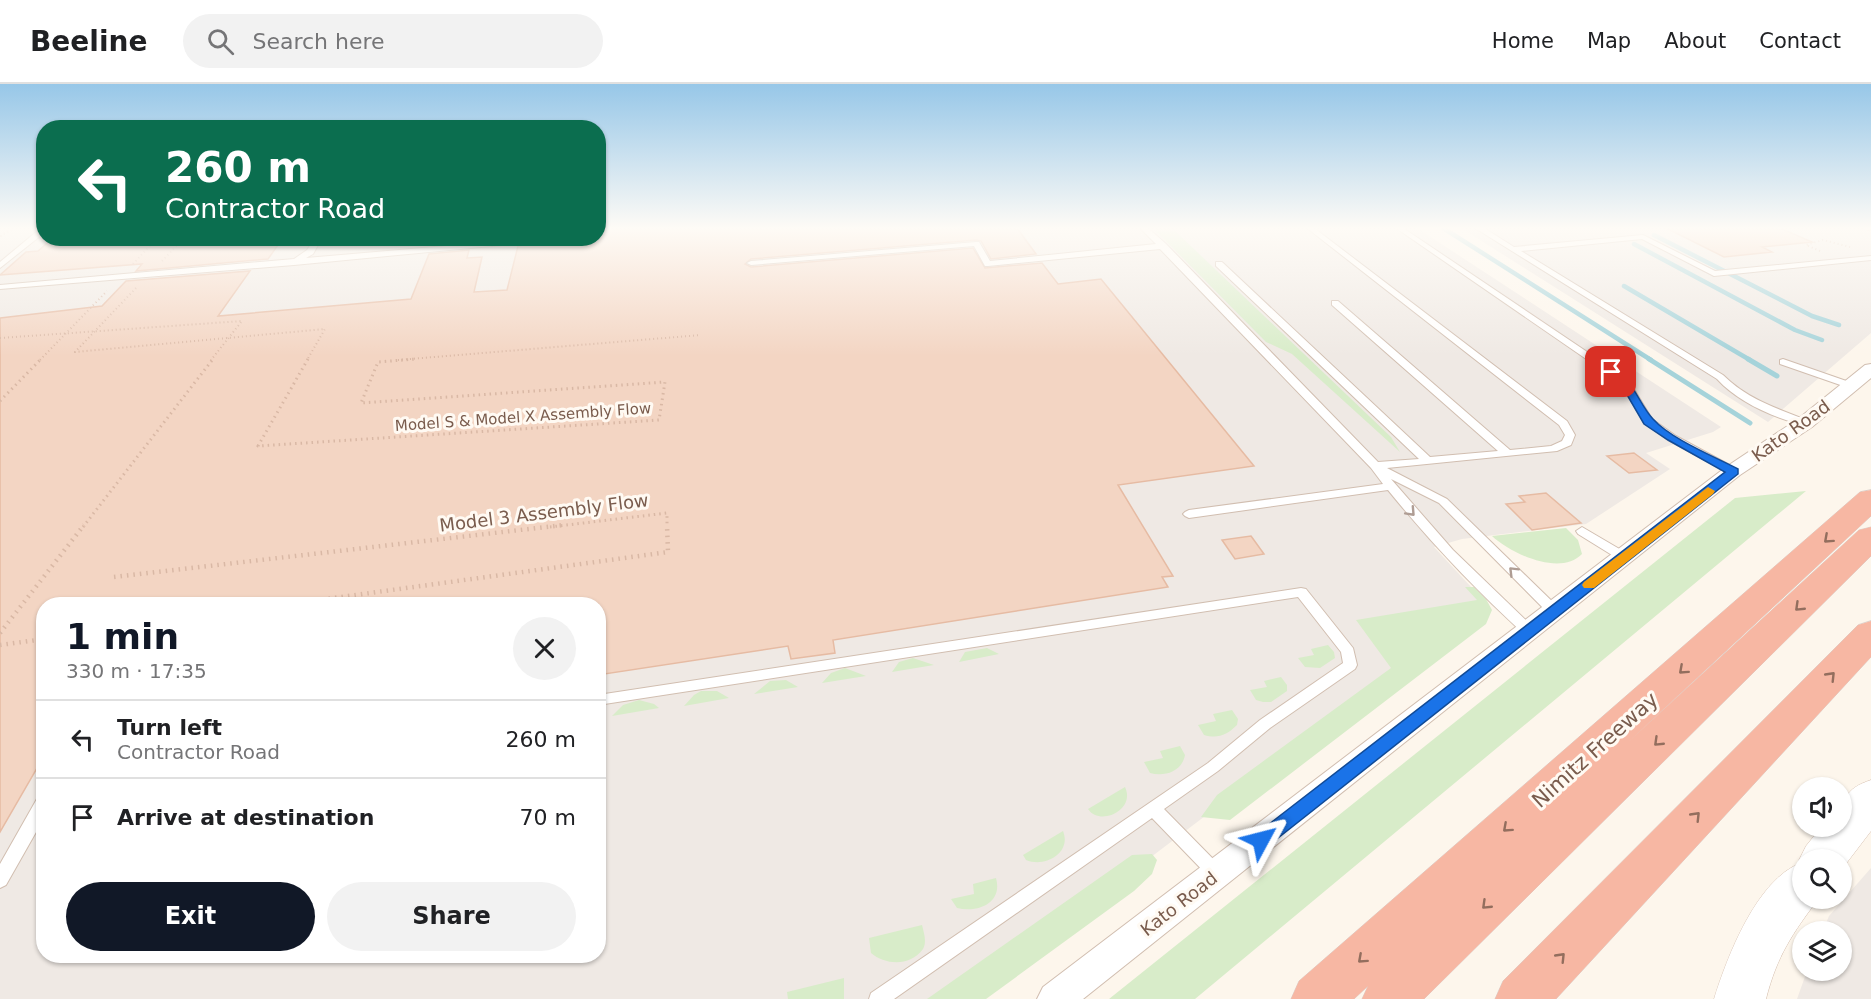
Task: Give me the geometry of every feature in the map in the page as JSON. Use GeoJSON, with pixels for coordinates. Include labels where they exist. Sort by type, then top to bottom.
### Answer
{"type":"FeatureCollection","features":[{"type":"Feature","properties":{"kind":"highway","name":"Nimitz Freeway"},"geometry":{"type":"LineString","coordinates":[[1317,999],[1871,499]]}},
{"type":"Feature","properties":{"kind":"highway"},"geometry":{"type":"LineString","coordinates":[[1388,999],[1871,537]]}},
{"type":"Feature","properties":{"kind":"highway"},"geometry":{"type":"LineString","coordinates":[[1521,999],[1871,634]]}},
{"type":"Feature","properties":{"kind":"street","name":"Kato Road"},"geometry":{"type":"LineString","coordinates":[[1055,999],[1530,632],[1733,471],[1805,423],[1871,369]]}},
{"type":"Feature","properties":{"kind":"street"},"geometry":{"type":"LineString","coordinates":[[1831,849],[1871,798]]}},
{"type":"Feature","properties":{"kind":"street"},"geometry":{"type":"LineString","coordinates":[[1740,999],[1752,958],[1776,917],[1792,897]]}},
{"type":"Feature","properties":{"kind":"lane"},"geometry":{"type":"LineString","coordinates":[[0,287],[208,271]]}},
{"type":"Feature","properties":{"kind":"lane"},"geometry":{"type":"LineString","coordinates":[[1187,271],[1375,466],[1390,486],[1503,608],[1530,632]]}},
{"type":"Feature","properties":{"kind":"lane"},"geometry":{"type":"LineString","coordinates":[[1226,271],[1428,461]]}},
{"type":"Feature","properties":{"kind":"lane"},"geometry":{"type":"LineString","coordinates":[[1365,271],[1563,423],[1570,435],[1567,443],[1562,446],[1375,466]]}},
{"type":"Feature","properties":{"kind":"lane"},"geometry":{"type":"LineString","coordinates":[[1462,271],[1611,372],[1631,391],[1641,413],[1659,429],[1733,471]]}},
{"type":"Feature","properties":{"kind":"lane"},"geometry":{"type":"LineString","coordinates":[[1548,271],[1720,377],[1726,384],[1759,405],[1805,423]]}},
{"type":"Feature","properties":{"kind":"lane"},"geometry":{"type":"LineString","coordinates":[[1708,271],[1714,274],[1746,271]]}},
{"type":"Feature","properties":{"kind":"lane"},"geometry":{"type":"LineString","coordinates":[[1335,303],[1507,453]]}},
{"type":"Feature","properties":{"kind":"lane"},"geometry":{"type":"LineString","coordinates":[[1784,362],[1852,386]]}},
{"type":"Feature","properties":{"kind":"lane"},"geometry":{"type":"LineString","coordinates":[[1375,466],[1443,501],[1555,612]]}},
{"type":"Feature","properties":{"kind":"lane"},"geometry":{"type":"LineString","coordinates":[[1189,514],[1390,486]]}},
{"type":"Feature","properties":{"kind":"lane"},"geometry":{"type":"LineString","coordinates":[[1582,531],[1624,557]]}},
{"type":"Feature","properties":{"kind":"lane"},"geometry":{"type":"LineString","coordinates":[[606,699],[1301,592],[1348,651],[1350,665],[1265,724],[1213,767],[878,999]]}},
{"type":"Feature","properties":{"kind":"lane"},"geometry":{"type":"LineString","coordinates":[[1153,808],[1217,875]]}},
{"type":"Feature","properties":{"kind":"lane"},"geometry":{"type":"LineString","coordinates":[[0,880],[36,816]]}},
{"type":"Feature","properties":{"kind":"path","name":"Model S & Model X Assembly Flow"},"geometry":{"type":"LineString","coordinates":[[137,287],[75,352],[325,329],[258,446],[658,420],[665,382],[361,403],[378,362],[701,335]]}},
{"type":"Feature","properties":{"kind":"path"},"geometry":{"type":"LineString","coordinates":[[0,401],[108,290]]}},
{"type":"Feature","properties":{"kind":"path"},"geometry":{"type":"LineString","coordinates":[[0,338],[242,321],[0,633]]}},
{"type":"Feature","properties":{"kind":"path","name":"Model 3 Assembly Flow"},"geometry":{"type":"LineString","coordinates":[[114,577],[667,513],[668,552],[341,597]]}},
{"type":"Feature","properties":{"kind":"path"},"geometry":{"type":"LineString","coordinates":[[0,645],[36,640]]}},
{"type":"Feature","properties":{"kind":"shaded area"},"geometry":{"type":"Polygon","coordinates":[[[0,271],[1482,271],[1721,427],[1713,432],[1646,453],[1670,469],[1586,524],[1462,539],[1434,547],[1484,601],[1399,669],[964,999],[0,999],[0,271]]]}},
{"type":"Feature","properties":{"kind":"shaded area"},"geometry":{"type":"Polygon","coordinates":[[[1529,271],[1871,271],[1871,333],[1768,422],[1529,271]]]}},
{"type":"Feature","properties":{"kind":"shaded area"},"geometry":{"type":"Polygon","coordinates":[[[1871,868],[1871,999],[1797,999],[1803,981],[1852,981],[1852,921],[1827,921],[1835,909],[1852,909],[1852,890],[1871,868]]]}},
{"type":"Feature","properties":{"kind":"green space"},"geometry":{"type":"Polygon","coordinates":[[[1195,271],[1217,271],[1391,437],[1400,452],[1292,354],[1266,342],[1195,271]]]}},
{"type":"Feature","properties":{"kind":"green space"},"geometry":{"type":"Polygon","coordinates":[[[1806,491],[1195,999],[1109,999],[1735,498],[1806,491]]]}},
{"type":"Feature","properties":{"kind":"green space"},"geometry":{"type":"Polygon","coordinates":[[[1566,528],[1578,540],[1582,554],[1573,561],[1561,563],[1549,563],[1523,555],[1492,536],[1566,528]]]}},
{"type":"Feature","properties":{"kind":"green space"},"geometry":{"type":"Polygon","coordinates":[[[1465,587],[1474,587],[1486,599],[1492,610],[1486,624],[1230,820],[1201,817],[1217,795],[1391,668],[1356,620],[1477,600],[1465,587]]]}},
{"type":"Feature","properties":{"kind":"green space"},"geometry":{"type":"Polygon","coordinates":[[[1328,645],[1334,652],[1335,658],[1320,668],[1305,667],[1298,658],[1314,655],[1311,649],[1328,645]]]}},
{"type":"Feature","properties":{"kind":"green space"},"geometry":{"type":"Polygon","coordinates":[[[987,648],[999,654],[959,662],[965,652],[987,648]]]}},
{"type":"Feature","properties":{"kind":"green space"},"geometry":{"type":"Polygon","coordinates":[[[913,658],[934,665],[892,672],[899,662],[913,658]]]}},
{"type":"Feature","properties":{"kind":"green space"},"geometry":{"type":"Polygon","coordinates":[[[845,668],[866,676],[822,683],[831,673],[845,668]]]}},
{"type":"Feature","properties":{"kind":"green space"},"geometry":{"type":"Polygon","coordinates":[[[1281,677],[1287,685],[1287,691],[1271,702],[1256,700],[1250,690],[1267,687],[1264,681],[1281,677]]]}},
{"type":"Feature","properties":{"kind":"green space"},"geometry":{"type":"Polygon","coordinates":[[[786,680],[798,687],[754,694],[770,681],[786,680]]]}},
{"type":"Feature","properties":{"kind":"green space"},"geometry":{"type":"Polygon","coordinates":[[[701,691],[717,691],[729,698],[684,706],[701,691]]]}},
{"type":"Feature","properties":{"kind":"green space"},"geometry":{"type":"Polygon","coordinates":[[[639,700],[654,704],[659,708],[612,716],[623,705],[639,700]]]}},
{"type":"Feature","properties":{"kind":"green space"},"geometry":{"type":"Polygon","coordinates":[[[1232,710],[1238,719],[1237,725],[1226,734],[1204,735],[1198,725],[1216,721],[1213,714],[1232,710]]]}},
{"type":"Feature","properties":{"kind":"green space"},"geometry":{"type":"Polygon","coordinates":[[[1180,746],[1185,755],[1180,766],[1166,774],[1150,773],[1144,762],[1163,758],[1160,751],[1180,746]]]}},
{"type":"Feature","properties":{"kind":"green space"},"geometry":{"type":"Polygon","coordinates":[[[1125,787],[1126,803],[1115,813],[1100,816],[1088,809],[1125,787]]]}},
{"type":"Feature","properties":{"kind":"green space"},"geometry":{"type":"Polygon","coordinates":[[[1063,831],[1064,846],[1055,857],[1041,862],[1026,860],[1023,855],[1063,831]]]}},
{"type":"Feature","properties":{"kind":"green space"},"geometry":{"type":"Polygon","coordinates":[[[1152,854],[1157,860],[1152,874],[1134,891],[986,999],[927,999],[1132,855],[1152,854]]]}},
{"type":"Feature","properties":{"kind":"green space"},"geometry":{"type":"Polygon","coordinates":[[[996,878],[996,894],[987,904],[973,909],[957,908],[951,899],[974,894],[973,884],[996,878]]]}},
{"type":"Feature","properties":{"kind":"green space"},"geometry":{"type":"Polygon","coordinates":[[[922,925],[925,937],[924,946],[918,955],[911,959],[890,962],[871,953],[869,938],[922,925]]]}},
{"type":"Feature","properties":{"kind":"green space"},"geometry":{"type":"Polygon","coordinates":[[[844,978],[844,999],[788,999],[787,992],[844,978]]]}},
{"type":"Feature","properties":{"kind":"building"},"geometry":{"type":"Polygon","coordinates":[[[5,271],[56,271],[0,275],[5,271]]]}},
{"type":"Feature","properties":{"kind":"building"},"geometry":{"type":"Polygon","coordinates":[[[250,271],[218,316],[411,299],[422,271],[479,271],[474,292],[507,290],[512,271],[1048,271],[1058,284],[1101,279],[1254,466],[1118,485],[1173,576],[1162,577],[1168,587],[833,640],[835,653],[791,659],[788,646],[606,674],[606,597],[36,597],[36,770],[0,832],[0,318],[102,306],[126,281],[250,271]]]}},
{"type":"Feature","properties":{"kind":"building"},"geometry":{"type":"Polygon","coordinates":[[[1634,453],[1657,470],[1629,473],[1607,456],[1634,453]]]}},
{"type":"Feature","properties":{"kind":"building"},"geometry":{"type":"Polygon","coordinates":[[[1546,493],[1581,523],[1532,530],[1506,504],[1525,502],[1519,496],[1546,493]]]}},
{"type":"Feature","properties":{"kind":"building"},"geometry":{"type":"Polygon","coordinates":[[[1251,536],[1264,554],[1235,559],[1222,540],[1251,536]]]}},
{"type":"Feature","properties":{"kind":"waterway"},"geometry":{"type":"LineString","coordinates":[[1510,271],[1651,360]]}},
{"type":"Feature","properties":{"kind":"waterway"},"geometry":{"type":"LineString","coordinates":[[1684,271],[1795,330],[1822,340]]}},
{"type":"Feature","properties":{"kind":"waterway"},"geometry":{"type":"LineString","coordinates":[[1724,271],[1812,316],[1839,325]]}},
{"type":"Feature","properties":{"kind":"waterway"},"geometry":{"type":"LineString","coordinates":[[1624,286],[1750,360]]}},
{"type":"Feature","properties":{"kind":"waterway"},"geometry":{"type":"LineString","coordinates":[[1649,359],[1750,423]]}},
{"type":"Feature","properties":{"kind":"waterway"},"geometry":{"type":"LineString","coordinates":[[1748,359],[1777,376]]}},
{"type":"Feature","properties":{"kind":"slow traffic"},"geometry":{"type":"LineString","coordinates":[[1589,585],[1708,491]]}},
{"type":"Feature","properties":{"kind":"route"},"geometry":{"type":"LineString","coordinates":[[1261,840],[1530,632],[1733,471],[1672,438],[1648,421],[1641,413],[1631,391],[1611,372]]}}]}
